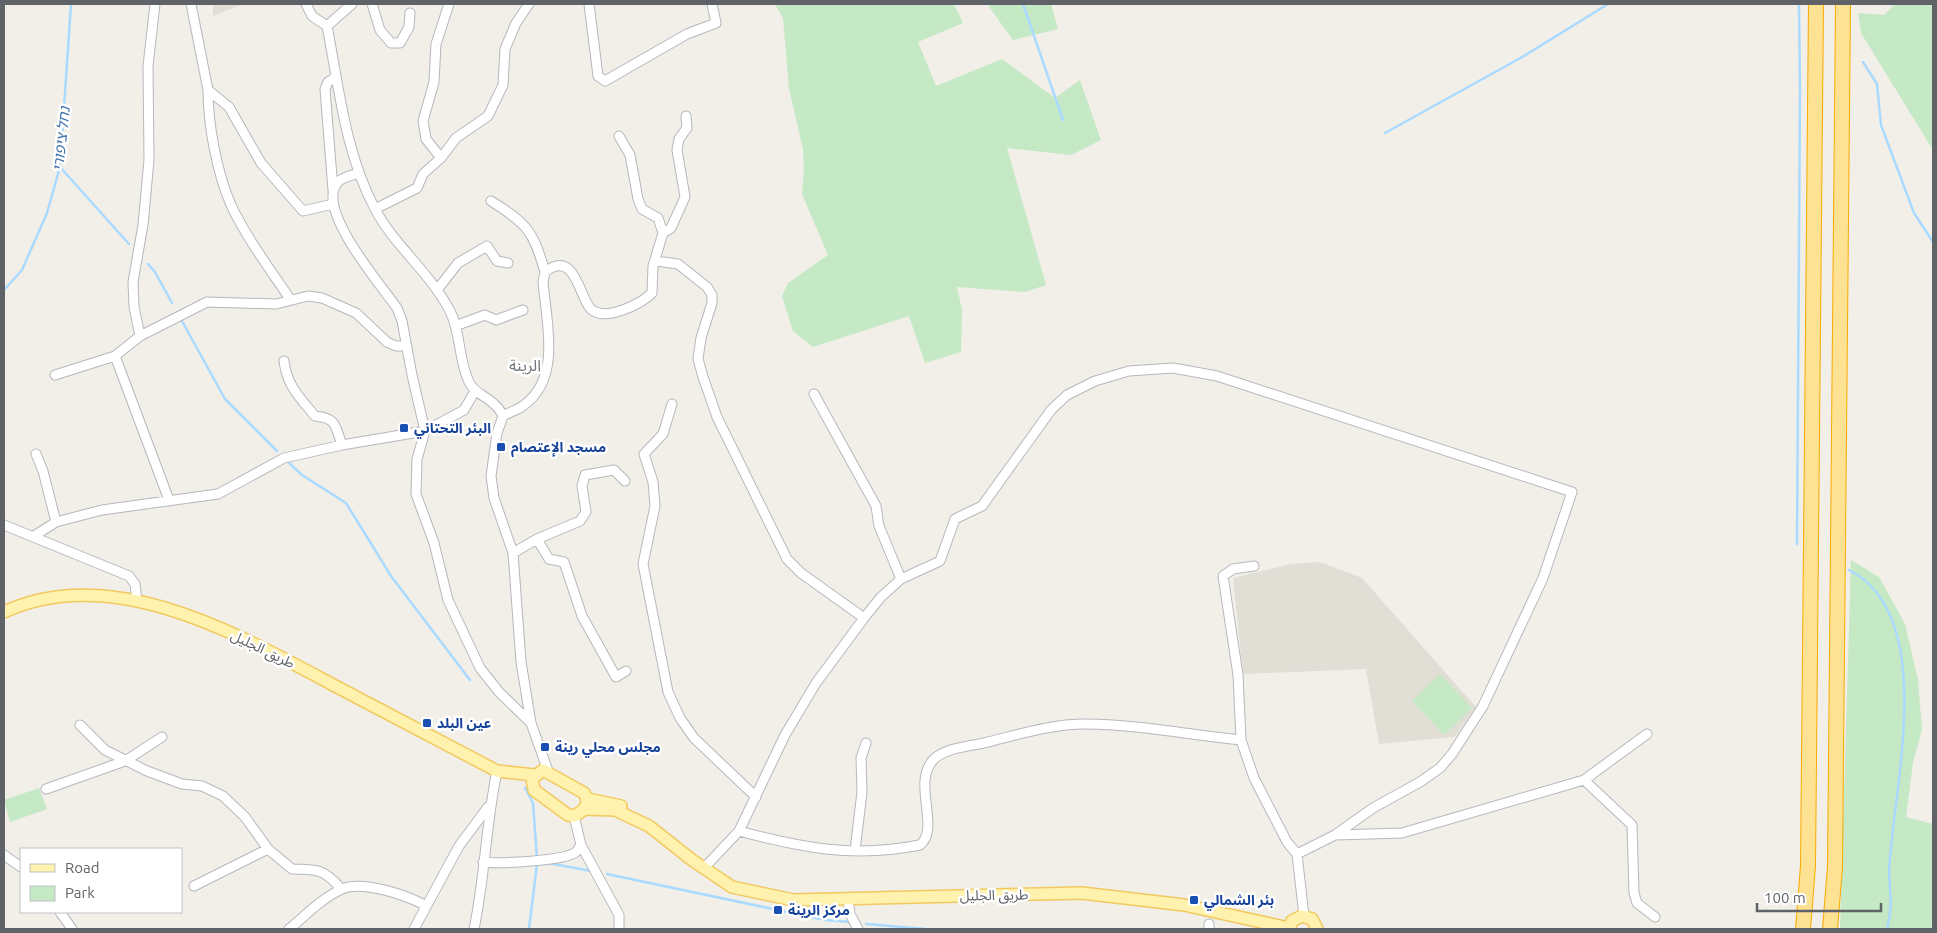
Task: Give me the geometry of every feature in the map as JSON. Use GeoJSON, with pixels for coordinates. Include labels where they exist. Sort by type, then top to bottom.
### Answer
{"type":"FeatureCollection","features":[{"type":"Feature","properties":{"kind":"highway"},"geometry":{"type":"LineString","coordinates":[[1803,929],[1808,866],[1816,4]]}},
{"type":"Feature","properties":{"kind":"highway"},"geometry":{"type":"LineString","coordinates":[[1830,929],[1835,867],[1843,4]]}},
{"type":"Feature","properties":{"kind":"main road","name":"طريق الجليل"},"geometry":{"type":"LineString","coordinates":[[4,612],[33,602],[77,596],[137,601],[177,612],[216,627],[289,662],[533,787],[568,815],[574,816]]}},
{"type":"Feature","properties":{"kind":"main road"},"geometry":{"type":"LineString","coordinates":[[533,787],[532,779],[542,770],[548,771],[578,788],[586,804],[574,816]]}},
{"type":"Feature","properties":{"kind":"main road","name":"طريق الجليل"},"geometry":{"type":"LineString","coordinates":[[501,772],[535,775]]}},
{"type":"Feature","properties":{"kind":"main road","name":"طريق الجليل"},"geometry":{"type":"LineString","coordinates":[[586,804],[615,804],[648,819],[691,854],[704,868],[732,887],[764,895],[793,900],[1082,893],[1184,905],[1289,928]]}},
{"type":"Feature","properties":{"kind":"main road"},"geometry":{"type":"LineString","coordinates":[[1289,928],[1295,919],[1304,916],[1312,919],[1317,929]]}},
{"type":"Feature","properties":{"kind":"street"},"geometry":{"type":"LineString","coordinates":[[140,336],[134,308],[133,282],[143,225],[149,160],[148,66],[155,4]]}},
{"type":"Feature","properties":{"kind":"street"},"geometry":{"type":"LineString","coordinates":[[191,4],[208,90],[208,116],[231,204],[245,230],[290,299]]}},
{"type":"Feature","properties":{"kind":"street"},"geometry":{"type":"LineString","coordinates":[[306,4],[312,16],[326,26],[350,148],[375,209],[437,290],[450,311],[465,373],[475,391],[494,404],[503,416]]}},
{"type":"Feature","properties":{"kind":"street"},"geometry":{"type":"LineString","coordinates":[[326,26],[352,4]]}},
{"type":"Feature","properties":{"kind":"street"},"geometry":{"type":"LineString","coordinates":[[372,4],[380,30],[391,43],[400,43],[404,38],[410,13]]}},
{"type":"Feature","properties":{"kind":"street"},"geometry":{"type":"LineString","coordinates":[[440,158],[426,139],[423,121],[434,82],[436,44],[449,4]]}},
{"type":"Feature","properties":{"kind":"street"},"geometry":{"type":"LineString","coordinates":[[375,209],[417,188],[423,174],[440,158],[456,138],[488,116],[503,85],[505,48],[516,23],[529,4]]}},
{"type":"Feature","properties":{"kind":"street"},"geometry":{"type":"LineString","coordinates":[[589,4],[598,76],[605,81],[687,34],[716,22],[712,4]]}},
{"type":"Feature","properties":{"kind":"street"},"geometry":{"type":"LineString","coordinates":[[336,77],[328,82],[324,89],[333,204],[340,226],[397,308],[402,320],[425,431],[417,459],[416,494],[434,543],[454,617],[480,668],[499,692],[531,723]]}},
{"type":"Feature","properties":{"kind":"street"},"geometry":{"type":"LineString","coordinates":[[208,90],[229,107],[262,163],[303,212],[333,204]]}},
{"type":"Feature","properties":{"kind":"street"},"geometry":{"type":"LineString","coordinates":[[663,233],[671,228],[685,197],[677,150],[679,139],[688,128],[686,116]]}},
{"type":"Feature","properties":{"kind":"street"},"geometry":{"type":"LineString","coordinates":[[545,272],[553,267],[566,268],[571,271],[577,278],[591,310],[598,313],[607,313],[635,305],[652,293],[653,266],[663,233],[658,218],[642,209],[638,199],[630,155],[619,136]]}},
{"type":"Feature","properties":{"kind":"street"},"geometry":{"type":"LineString","coordinates":[[333,190],[339,180],[359,173]]}},
{"type":"Feature","properties":{"kind":"street"},"geometry":{"type":"LineString","coordinates":[[491,202],[521,220],[537,245],[545,272],[543,282],[550,346],[546,369],[535,395],[524,406],[503,416],[497,433],[491,476],[494,498],[513,553],[521,662],[531,723],[548,771]]}},
{"type":"Feature","properties":{"kind":"street"},"geometry":{"type":"LineString","coordinates":[[437,290],[458,263],[487,246],[496,261],[508,262]]}},
{"type":"Feature","properties":{"kind":"street"},"geometry":{"type":"LineString","coordinates":[[656,261],[678,264],[707,287],[712,295],[712,303],[698,359],[703,377],[721,425],[787,559],[802,574],[864,618]]}},
{"type":"Feature","properties":{"kind":"street"},"geometry":{"type":"LineString","coordinates":[[55,375],[116,356],[140,336],[207,302],[276,304],[308,296],[322,298],[356,313],[387,342],[396,346],[407,346]]}},
{"type":"Feature","properties":{"kind":"street"},"geometry":{"type":"LineString","coordinates":[[454,326],[485,315],[496,320],[523,310]]}},
{"type":"Feature","properties":{"kind":"street"},"geometry":{"type":"LineString","coordinates":[[116,356],[169,500]]}},
{"type":"Feature","properties":{"kind":"street"},"geometry":{"type":"LineString","coordinates":[[284,361],[289,384],[296,395],[315,416],[328,417],[334,422],[342,445]]}},
{"type":"Feature","properties":{"kind":"street"},"geometry":{"type":"LineString","coordinates":[[704,868],[739,831],[785,735],[816,683],[864,618],[882,597],[901,580],[940,561],[955,519],[982,506],[1051,410],[1067,395],[1095,381],[1129,371],[1173,368],[1217,376],[1572,492],[1543,578],[1483,706],[1452,754],[1440,768],[1373,808],[1335,835],[1298,854]]}},
{"type":"Feature","properties":{"kind":"street"},"geometry":{"type":"LineString","coordinates":[[34,536],[56,522],[102,510],[218,494],[284,458],[342,445],[425,431],[464,410],[475,391]]}},
{"type":"Feature","properties":{"kind":"street"},"geometry":{"type":"LineString","coordinates":[[814,394],[876,506],[880,526],[901,580]]}},
{"type":"Feature","properties":{"kind":"street"},"geometry":{"type":"LineString","coordinates":[[672,404],[663,434],[644,454],[653,482],[655,506],[643,564],[668,692],[680,718],[694,738],[756,797]]}},
{"type":"Feature","properties":{"kind":"street"},"geometry":{"type":"LineString","coordinates":[[36,454],[43,471],[56,522]]}},
{"type":"Feature","properties":{"kind":"street"},"geometry":{"type":"LineString","coordinates":[[513,553],[537,539],[580,521],[586,512],[582,486],[585,475],[614,470],[625,480]]}},
{"type":"Feature","properties":{"kind":"street"},"geometry":{"type":"LineString","coordinates":[[4,525],[129,576],[135,584],[137,601]]}},
{"type":"Feature","properties":{"kind":"street"},"geometry":{"type":"LineString","coordinates":[[537,539],[549,559],[564,562],[582,616],[616,677],[626,671]]}},
{"type":"Feature","properties":{"kind":"street"},"geometry":{"type":"LineString","coordinates":[[1254,566],[1233,569],[1223,576],[1238,675],[1241,740],[1254,778],[1287,842],[1298,854],[1304,916]]}},
{"type":"Feature","properties":{"kind":"street"},"geometry":{"type":"LineString","coordinates":[[739,831],[795,846],[823,850],[855,851],[912,847],[924,841],[928,835],[926,775],[935,759],[954,749],[1055,727],[1085,724],[1241,740]]}},
{"type":"Feature","properties":{"kind":"street"},"geometry":{"type":"LineString","coordinates":[[80,725],[105,750],[125,761],[182,784],[202,786],[222,796],[246,817],[268,849],[292,869],[318,870],[331,877],[341,889]]}},
{"type":"Feature","properties":{"kind":"street"},"geometry":{"type":"LineString","coordinates":[[1335,835],[1402,833],[1584,780],[1648,734]]}},
{"type":"Feature","properties":{"kind":"street"},"geometry":{"type":"LineString","coordinates":[[46,789],[125,761],[162,737]]}},
{"type":"Feature","properties":{"kind":"street"},"geometry":{"type":"LineString","coordinates":[[855,851],[862,792],[861,758],[866,743]]}},
{"type":"Feature","properties":{"kind":"street"},"geometry":{"type":"LineString","coordinates":[[474,929],[479,908],[490,804],[501,772]]}},
{"type":"Feature","properties":{"kind":"street"},"geometry":{"type":"LineString","coordinates":[[1584,780],[1632,825],[1634,893],[1637,903],[1655,917]]}},
{"type":"Feature","properties":{"kind":"street"},"geometry":{"type":"LineString","coordinates":[[414,929],[425,904],[459,846],[490,804]]}},
{"type":"Feature","properties":{"kind":"street"},"geometry":{"type":"LineString","coordinates":[[574,816],[581,845],[619,915],[618,929]]}},
{"type":"Feature","properties":{"kind":"street"},"geometry":{"type":"LineString","coordinates":[[483,862],[495,864],[554,858],[577,851],[581,845]]}},
{"type":"Feature","properties":{"kind":"street"},"geometry":{"type":"LineString","coordinates":[[194,886],[268,849]]}},
{"type":"Feature","properties":{"kind":"street"},"geometry":{"type":"LineString","coordinates":[[4,854],[20,865]]}},
{"type":"Feature","properties":{"kind":"street"},"geometry":{"type":"LineString","coordinates":[[288,929],[341,889],[352,886],[361,886],[407,896],[425,904]]}},
{"type":"Feature","properties":{"kind":"street"},"geometry":{"type":"LineString","coordinates":[[848,899],[850,914],[858,929]]}},
{"type":"Feature","properties":{"kind":"street"},"geometry":{"type":"LineString","coordinates":[[61,913],[72,929]]}},
{"type":"Feature","properties":{"kind":"shaded area"},"geometry":{"type":"Polygon","coordinates":[[[213,4],[243,4],[213,16],[213,4]]]}},
{"type":"Feature","properties":{"kind":"shaded area"},"geometry":{"type":"Polygon","coordinates":[[[1320,562],[1362,578],[1476,707],[1455,737],[1379,744],[1366,669],[1243,674],[1233,578],[1291,564],[1320,562]]]}},
{"type":"Feature","properties":{"kind":"green space"},"geometry":{"type":"Polygon","coordinates":[[[775,4],[954,4],[963,23],[918,42],[936,86],[1002,59],[1055,98],[1080,80],[1101,140],[1071,155],[1007,148],[1046,285],[1025,292],[957,287],[962,310],[961,352],[925,363],[909,316],[813,347],[793,331],[782,296],[788,283],[828,255],[802,194],[803,149],[789,89],[783,18],[775,4]]]}},
{"type":"Feature","properties":{"kind":"green space"},"geometry":{"type":"Polygon","coordinates":[[[987,4],[1051,4],[1058,29],[1013,40],[987,4]]]}},
{"type":"Feature","properties":{"kind":"green space"},"geometry":{"type":"Polygon","coordinates":[[[1895,4],[1933,4],[1933,150],[1861,33],[1858,13],[1884,15],[1895,4]]]}},
{"type":"Feature","properties":{"kind":"green space"},"geometry":{"type":"Polygon","coordinates":[[[1851,560],[1879,577],[1905,624],[1918,680],[1922,729],[1913,763],[1906,817],[1933,824],[1933,919],[1931,929],[1840,929],[1851,560]]]}},
{"type":"Feature","properties":{"kind":"green space"},"geometry":{"type":"Polygon","coordinates":[[[1440,674],[1472,708],[1444,735],[1412,701],[1440,674]]]}},
{"type":"Feature","properties":{"kind":"green space"},"geometry":{"type":"Polygon","coordinates":[[[39,788],[47,809],[10,822],[4,800],[39,788]]]}},
{"type":"Feature","properties":{"kind":"waterway","name":"נחל ציפורי"},"geometry":{"type":"LineString","coordinates":[[4,290],[22,270],[47,213],[60,167],[71,4]]}},
{"type":"Feature","properties":{"kind":"waterway"},"geometry":{"type":"LineString","coordinates":[[1023,4],[1063,120]]}},
{"type":"Feature","properties":{"kind":"waterway"},"geometry":{"type":"LineString","coordinates":[[1385,133],[1524,56],[1608,4]]}},
{"type":"Feature","properties":{"kind":"waterway"},"geometry":{"type":"LineString","coordinates":[[1797,544],[1799,4]]}},
{"type":"Feature","properties":{"kind":"waterway"},"geometry":{"type":"LineString","coordinates":[[1863,62],[1877,84],[1881,125],[1914,213],[1933,242]]}},
{"type":"Feature","properties":{"kind":"waterway"},"geometry":{"type":"LineString","coordinates":[[60,167],[129,244]]}},
{"type":"Feature","properties":{"kind":"waterway"},"geometry":{"type":"LineString","coordinates":[[148,264],[155,272],[172,303]]}},
{"type":"Feature","properties":{"kind":"waterway"},"geometry":{"type":"LineString","coordinates":[[182,321],[225,399],[277,451]]}},
{"type":"Feature","properties":{"kind":"waterway"},"geometry":{"type":"LineString","coordinates":[[287,461],[302,475],[346,503],[391,576],[470,680]]}},
{"type":"Feature","properties":{"kind":"waterway"},"geometry":{"type":"LineString","coordinates":[[1849,570],[1875,591],[1892,619],[1901,654],[1904,692],[1903,732],[1889,865],[1891,907],[1887,929]]}},
{"type":"Feature","properties":{"kind":"waterway"},"geometry":{"type":"LineString","coordinates":[[525,788],[533,803],[537,858]]}},
{"type":"Feature","properties":{"kind":"waterway"},"geometry":{"type":"LineString","coordinates":[[548,863],[591,871]]}},
{"type":"Feature","properties":{"kind":"waterway"},"geometry":{"type":"LineString","coordinates":[[529,929],[537,864]]}},
{"type":"Feature","properties":{"kind":"waterway"},"geometry":{"type":"LineString","coordinates":[[607,874],[825,920],[851,922]]}},
{"type":"Feature","properties":{"kind":"waterway"},"geometry":{"type":"LineString","coordinates":[[866,924],[926,929]]}},
{"type":"Feature","properties":{"kind":"place","name":"البئر التحتاني"},"geometry":{"type":"Point","coordinates":[404,428]}},
{"type":"Feature","properties":{"kind":"place","name":"مسجد الإعتصام"},"geometry":{"type":"Point","coordinates":[501,447]}},
{"type":"Feature","properties":{"kind":"place","name":"عين البلد"},"geometry":{"type":"Point","coordinates":[427,723]}},
{"type":"Feature","properties":{"kind":"place","name":"مجلس محلي رينة"},"geometry":{"type":"Point","coordinates":[545,747]}},
{"type":"Feature","properties":{"kind":"place","name":"بئر الشمالي"},"geometry":{"type":"Point","coordinates":[1194,900]}},
{"type":"Feature","properties":{"kind":"place","name":"مركز الرينة"},"geometry":{"type":"Point","coordinates":[778,910]}},
{"type":"Feature","properties":{"kind":"district","name":"الرينة"},"geometry":{"type":"Point","coordinates":[525,365]}}]}
